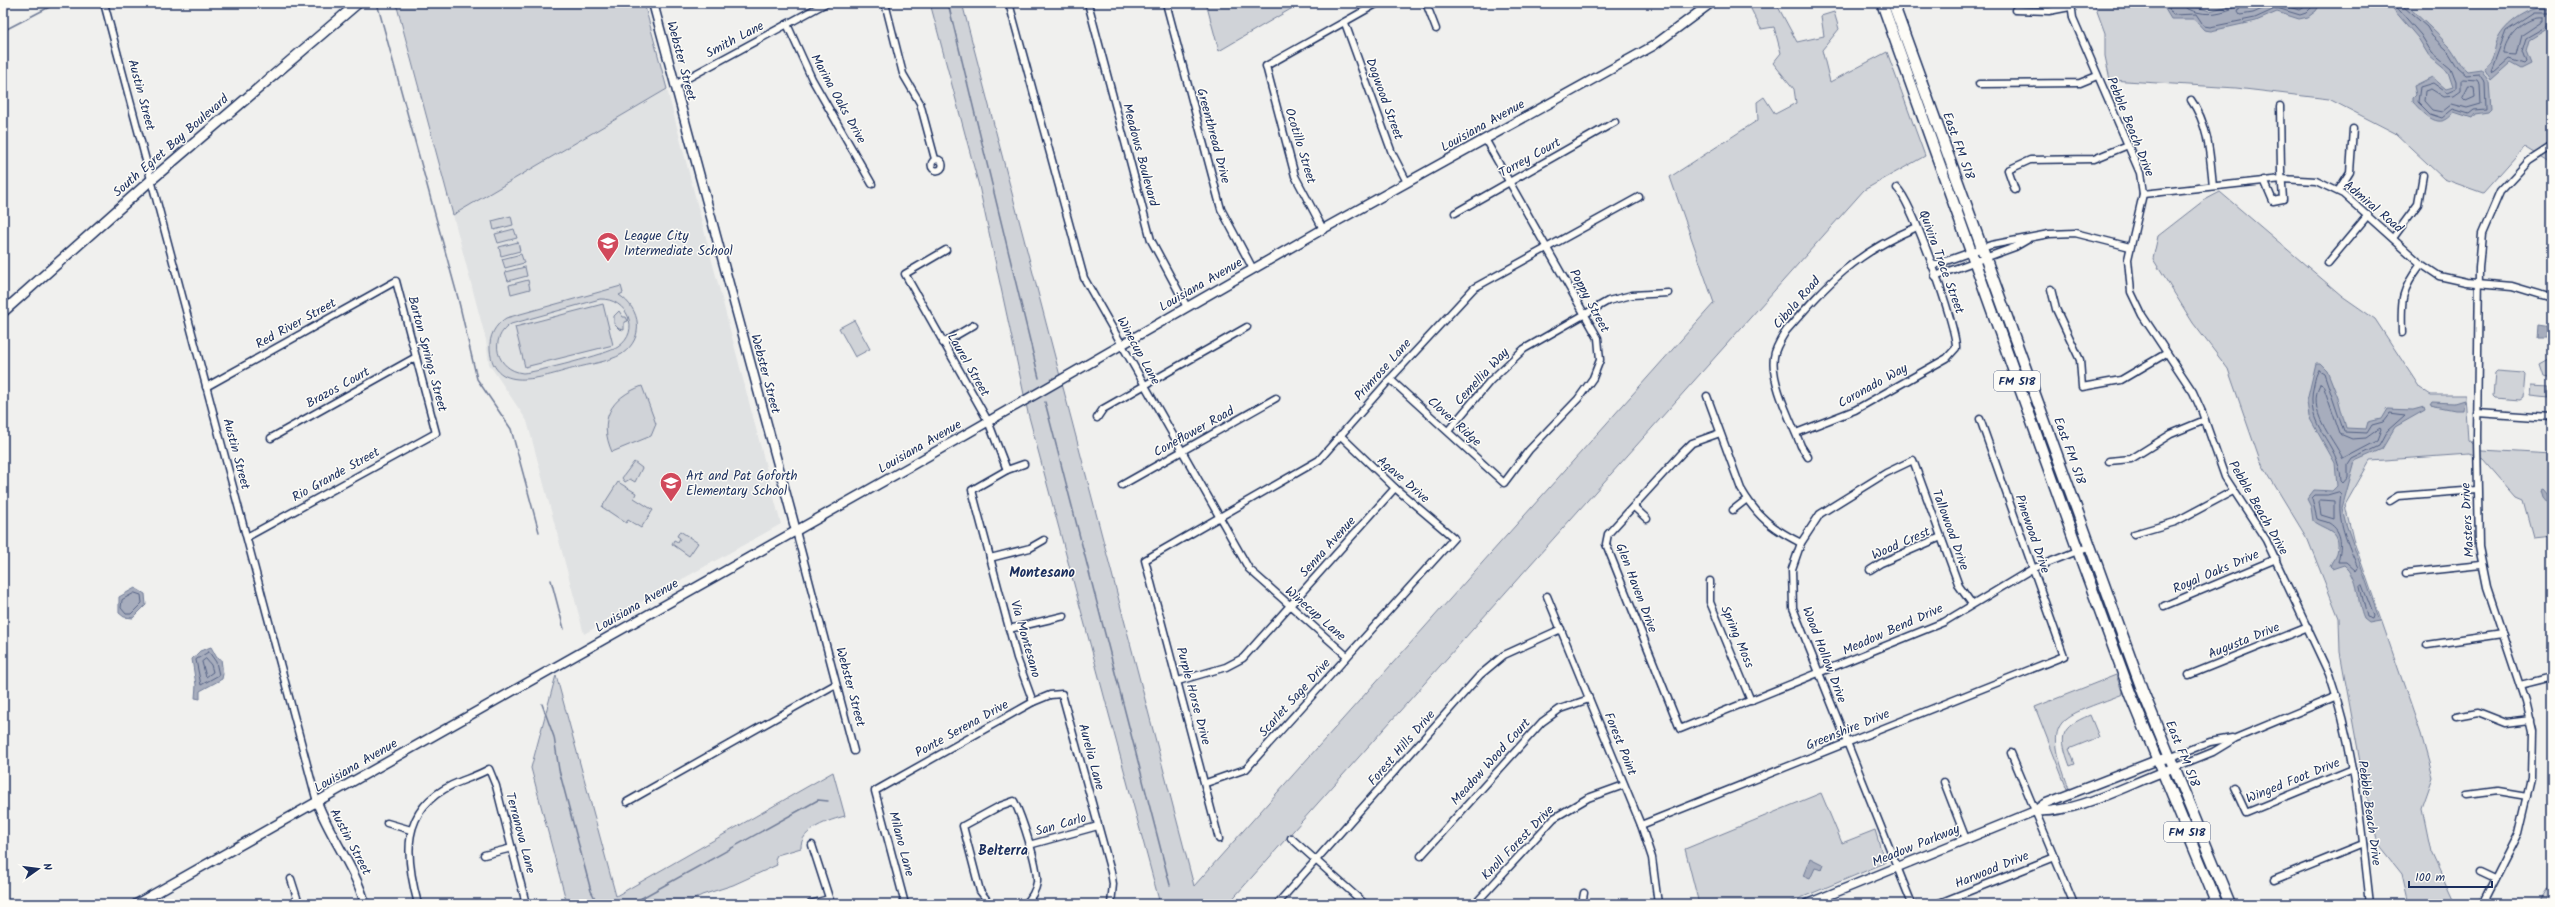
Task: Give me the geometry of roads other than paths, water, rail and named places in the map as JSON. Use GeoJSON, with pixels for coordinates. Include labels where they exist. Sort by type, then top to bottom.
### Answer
{"type":"FeatureCollection","features":[{"type":"Feature","properties":{"kind":"main road","name":"South Egret Bay Boulevard"},"geometry":{"type":"LineString","coordinates":[[3,312],[150,181],[358,3]]}},
{"type":"Feature","properties":{"kind":"main road","name":"East FM 518"},"geometry":{"type":"LineString","coordinates":[[1882,3],[1893,18],[1985,258],[2143,692],[2230,904]]}},
{"type":"Feature","properties":{"kind":"main road","name":"East FM 518"},"geometry":{"type":"LineString","coordinates":[[1892,3],[1893,18],[1974,262],[2078,551],[2157,760],[2217,904]]}},
{"type":"Feature","properties":{"kind":"street","name":"Austin Street"},"geometry":{"type":"LineString","coordinates":[[104,3],[150,181],[247,537],[317,802],[329,831],[358,880],[365,904]]}},
{"type":"Feature","properties":{"kind":"street","name":"Webster Street"},"geometry":{"type":"LineString","coordinates":[[653,3],[854,751]]}},
{"type":"Feature","properties":{"kind":"street","name":"Smith Lane"},"geometry":{"type":"LineString","coordinates":[[675,84],[826,3]]}},
{"type":"Feature","properties":{"kind":"street"},"geometry":{"type":"LineString","coordinates":[[885,3],[903,74],[920,103],[935,159]]}},
{"type":"Feature","properties":{"kind":"street","name":"Winecup Lane"},"geometry":{"type":"LineString","coordinates":[[1009,3],[1081,270],[1121,344],[1250,569],[1347,656]]}},
{"type":"Feature","properties":{"kind":"street","name":"Meadows Boulevard"},"geometry":{"type":"LineString","coordinates":[[1088,3],[1151,240],[1187,307]]}},
{"type":"Feature","properties":{"kind":"street","name":"Greenthread Drive"},"geometry":{"type":"LineString","coordinates":[[1166,3],[1221,209],[1253,269]]}},
{"type":"Feature","properties":{"kind":"street"},"geometry":{"type":"LineString","coordinates":[[1345,23],[1378,3]]}},
{"type":"Feature","properties":{"kind":"street"},"geometry":{"type":"LineString","coordinates":[[1426,3],[1436,29]]}},
{"type":"Feature","properties":{"kind":"street","name":"Louisiana Avenue"},"geometry":{"type":"LineString","coordinates":[[136,904],[796,531],[1323,229],[1653,46],[1711,3]]}},
{"type":"Feature","properties":{"kind":"street"},"geometry":{"type":"LineString","coordinates":[[2015,10],[2049,11],[2070,5]]}},
{"type":"Feature","properties":{"kind":"street","name":"Pebble Beach Drive"},"geometry":{"type":"LineString","coordinates":[[2070,5],[2073,18],[2097,76],[2140,173],[2143,194],[2130,247],[2128,274],[2131,292],[2142,315],[2193,392],[2205,420],[2219,464],[2232,491],[2266,540],[2308,627],[2337,696],[2345,724],[2353,769],[2370,904]]}},
{"type":"Feature","properties":{"kind":"street","name":"Ocotillo Street"},"geometry":{"type":"LineString","coordinates":[[1323,229],[1295,176],[1266,66],[1345,23]]}},
{"type":"Feature","properties":{"kind":"street","name":"Dogwood Street"},"geometry":{"type":"LineString","coordinates":[[1345,23],[1392,154],[1407,182]]}},
{"type":"Feature","properties":{"kind":"street","name":"Marina Oaks Drive"},"geometry":{"type":"LineString","coordinates":[[787,24],[812,79],[872,184]]}},
{"type":"Feature","properties":{"kind":"street"},"geometry":{"type":"LineString","coordinates":[[1979,84],[2080,83],[2097,76]]}},
{"type":"Feature","properties":{"kind":"street"},"geometry":{"type":"LineString","coordinates":[[2191,100],[2201,114],[2206,131],[2213,186]]}},
{"type":"Feature","properties":{"kind":"street"},"geometry":{"type":"LineString","coordinates":[[2264,180],[2273,201],[2283,199],[2280,106]]}},
{"type":"Feature","properties":{"kind":"street","name":"Torrey Court"},"geometry":{"type":"LineString","coordinates":[[1455,213],[1615,122]]}},
{"type":"Feature","properties":{"kind":"street"},"geometry":{"type":"LineString","coordinates":[[2338,191],[2350,172],[2353,129]]}},
{"type":"Feature","properties":{"kind":"street","name":"Poppy Street"},"geometry":{"type":"LineString","coordinates":[[1485,139],[1598,338],[1600,360],[1593,378],[1578,398],[1529,450],[1504,483]]}},
{"type":"Feature","properties":{"kind":"street"},"geometry":{"type":"LineString","coordinates":[[2015,190],[2008,170],[2030,160],[2094,159],[2128,145]]}},
{"type":"Feature","properties":{"kind":"street","name":"Masters Drive"},"geometry":{"type":"LineString","coordinates":[[2482,904],[2518,833],[2531,778],[2532,731],[2520,685],[2481,565],[2477,527],[2479,283],[2482,234],[2490,212],[2500,192],[2529,161],[2552,146]]}},
{"type":"Feature","properties":{"kind":"street"},"geometry":{"type":"LineString","coordinates":[[2393,238],[2418,204],[2423,175]]}},
{"type":"Feature","properties":{"kind":"street","name":"Admiral Road"},"geometry":{"type":"LineString","coordinates":[[2143,194],[2264,180],[2316,180],[2338,191],[2368,215],[2421,264],[2438,276],[2479,283],[2512,286],[2551,295]]}},
{"type":"Feature","properties":{"kind":"street","name":"Quivira Trace Street"},"geometry":{"type":"LineString","coordinates":[[1897,188],[1908,202],[1932,266],[1955,333],[1956,348]]}},
{"type":"Feature","properties":{"kind":"street","name":"Primrose Lane"},"geometry":{"type":"LineString","coordinates":[[1145,560],[1319,460],[1390,379],[1474,288],[1639,197]]}},
{"type":"Feature","properties":{"kind":"street"},"geometry":{"type":"LineString","coordinates":[[2328,263],[2368,215]]}},
{"type":"Feature","properties":{"kind":"street","name":"Cibola Road"},"geometry":{"type":"LineString","coordinates":[[1808,457],[1796,433],[1774,371],[1774,356],[1779,342],[1786,331],[1841,271],[1885,241],[1917,227]]}},
{"type":"Feature","properties":{"kind":"street"},"geometry":{"type":"LineString","coordinates":[[1932,266],[1971,251],[2010,240],[2027,240],[2050,234],[2075,233],[2130,247]]}},
{"type":"Feature","properties":{"kind":"street"},"geometry":{"type":"LineString","coordinates":[[1935,276],[2015,247],[2027,240]]}},
{"type":"Feature","properties":{"kind":"street","name":"Laurel Street"},"geometry":{"type":"LineString","coordinates":[[946,250],[905,274],[988,421],[1007,470]]}},
{"type":"Feature","properties":{"kind":"street"},"geometry":{"type":"LineString","coordinates":[[2402,333],[2401,299],[2407,283],[2421,264]]}},
{"type":"Feature","properties":{"kind":"street","name":"Red River Street"},"geometry":{"type":"LineString","coordinates":[[206,386],[396,281]]}},
{"type":"Feature","properties":{"kind":"street","name":"Barton Springs Street"},"geometry":{"type":"LineString","coordinates":[[396,281],[436,433]]}},
{"type":"Feature","properties":{"kind":"street"},"geometry":{"type":"LineString","coordinates":[[2051,289],[2056,309],[2080,360],[2082,387],[2120,380],[2167,353]]}},
{"type":"Feature","properties":{"kind":"street","name":"Cemellia Way"},"geometry":{"type":"LineString","coordinates":[[1448,431],[1490,380],[1524,349],[1586,315],[1608,301],[1632,295],[1668,293]]}},
{"type":"Feature","properties":{"kind":"street"},"geometry":{"type":"LineString","coordinates":[[943,343],[974,325]]}},
{"type":"Feature","properties":{"kind":"street"},"geometry":{"type":"LineString","coordinates":[[1097,418],[1104,409],[1247,327]]}},
{"type":"Feature","properties":{"kind":"street","name":"Coronado Way"},"geometry":{"type":"LineString","coordinates":[[1796,433],[1855,410],[1948,358],[1956,348]]}},
{"type":"Feature","properties":{"kind":"street","name":"Brazos Court"},"geometry":{"type":"LineString","coordinates":[[271,438],[416,357]]}},
{"type":"Feature","properties":{"kind":"street","name":"Clover Ridge"},"geometry":{"type":"LineString","coordinates":[[1390,379],[1504,483]]}},
{"type":"Feature","properties":{"kind":"street"},"geometry":{"type":"LineString","coordinates":[[1707,396],[1720,433],[1747,499],[1762,520],[1801,543]]}},
{"type":"Feature","properties":{"kind":"street","name":"Coneflower Road"},"geometry":{"type":"LineString","coordinates":[[1122,485],[1276,398]]}},
{"type":"Feature","properties":{"kind":"street"},"geometry":{"type":"LineString","coordinates":[[2477,412],[2552,418]]}},
{"type":"Feature","properties":{"kind":"street","name":"Pinewood Drive"},"geometry":{"type":"LineString","coordinates":[[1980,419],[2064,656]]}},
{"type":"Feature","properties":{"kind":"street"},"geometry":{"type":"LineString","coordinates":[[2109,461],[2131,459],[2171,434],[2205,420]]}},
{"type":"Feature","properties":{"kind":"street","name":"Rio Grande Street"},"geometry":{"type":"LineString","coordinates":[[247,537],[436,433]]}},
{"type":"Feature","properties":{"kind":"street","name":"Glen Haven Drive"},"geometry":{"type":"LineString","coordinates":[[1678,726],[1606,544],[1608,534],[1692,443],[1720,433]]}},
{"type":"Feature","properties":{"kind":"street","name":"Agave Drive"},"geometry":{"type":"LineString","coordinates":[[1340,435],[1395,488],[1454,538]]}},
{"type":"Feature","properties":{"kind":"street","name":"Tallowood Drive"},"geometry":{"type":"LineString","coordinates":[[1913,460],[1959,586],[1972,604]]}},
{"type":"Feature","properties":{"kind":"street","name":"Wood Hollow Drive"},"geometry":{"type":"LineString","coordinates":[[1912,904],[1793,608],[1792,569],[1801,543],[1820,514],[1886,473],[1913,460]]}},
{"type":"Feature","properties":{"kind":"street"},"geometry":{"type":"LineString","coordinates":[[1007,470],[1024,464]]}},
{"type":"Feature","properties":{"kind":"street","name":"Via Montesano"},"geometry":{"type":"LineString","coordinates":[[1007,470],[972,490],[1009,629],[1033,702]]}},
{"type":"Feature","properties":{"kind":"street","name":"Senna Avenue"},"geometry":{"type":"LineString","coordinates":[[1178,681],[1235,663],[1250,651],[1395,488]]}},
{"type":"Feature","properties":{"kind":"street"},"geometry":{"type":"LineString","coordinates":[[2390,501],[2398,496],[2477,490]]}},
{"type":"Feature","properties":{"kind":"street"},"geometry":{"type":"LineString","coordinates":[[2134,534],[2175,522],[2232,491]]}},
{"type":"Feature","properties":{"kind":"street"},"geometry":{"type":"LineString","coordinates":[[1733,510],[1747,499]]}},
{"type":"Feature","properties":{"kind":"street"},"geometry":{"type":"LineString","coordinates":[[1634,506],[1647,519]]}},
{"type":"Feature","properties":{"kind":"street","name":"Wood Crest"},"geometry":{"type":"LineString","coordinates":[[1870,570],[1881,563],[1941,537]]}},
{"type":"Feature","properties":{"kind":"street","name":"Scarlet Sage Drive"},"geometry":{"type":"LineString","coordinates":[[1206,782],[1246,769],[1454,538]]}},
{"type":"Feature","properties":{"kind":"street"},"geometry":{"type":"LineString","coordinates":[[990,558],[1030,548],[1044,540]]}},
{"type":"Feature","properties":{"kind":"street","name":"Meadow Bend Drive"},"geometry":{"type":"LineString","coordinates":[[1678,726],[1680,729],[1819,674],[1944,622],[2032,569],[2090,546]]}},
{"type":"Feature","properties":{"kind":"street","name":"Purple Horse Drive"},"geometry":{"type":"LineString","coordinates":[[1145,560],[1206,782],[1219,838]]}},
{"type":"Feature","properties":{"kind":"street","name":"Royal Oaks Drive"},"geometry":{"type":"LineString","coordinates":[[2164,606],[2276,560]]}},
{"type":"Feature","properties":{"kind":"street"},"geometry":{"type":"LineString","coordinates":[[2406,573],[2481,565]]}},
{"type":"Feature","properties":{"kind":"street","name":"Spring Moss"},"geometry":{"type":"LineString","coordinates":[[1710,581],[1710,602],[1751,701]]}},
{"type":"Feature","properties":{"kind":"street","name":"Forest Point"},"geometry":{"type":"LineString","coordinates":[[1547,596],[1641,825],[1652,858],[1658,904]]}},
{"type":"Feature","properties":{"kind":"street"},"geometry":{"type":"LineString","coordinates":[[1009,629],[1064,616]]}},
{"type":"Feature","properties":{"kind":"street","name":"Augusta Drive"},"geometry":{"type":"LineString","coordinates":[[2189,675],[2308,627]]}},
{"type":"Feature","properties":{"kind":"street","name":"Forest Hills Drive"},"geometry":{"type":"LineString","coordinates":[[1278,904],[1480,675],[1504,655],[1561,629]]}},
{"type":"Feature","properties":{"kind":"street"},"geometry":{"type":"LineString","coordinates":[[2428,645],[2503,634]]}},
{"type":"Feature","properties":{"kind":"street","name":"Greenshire Drive"},"geometry":{"type":"LineString","coordinates":[[1641,825],[2064,656]]}},
{"type":"Feature","properties":{"kind":"street"},"geometry":{"type":"LineString","coordinates":[[2520,685],[2552,677]]}},
{"type":"Feature","properties":{"kind":"street"},"geometry":{"type":"LineString","coordinates":[[627,802],[836,684]]}},
{"type":"Feature","properties":{"kind":"street","name":"Ponte Serena Drive"},"geometry":{"type":"LineString","coordinates":[[875,790],[1033,702],[1050,695],[1062,694]]}},
{"type":"Feature","properties":{"kind":"street","name":"Aurelia Lane"},"geometry":{"type":"LineString","coordinates":[[1062,694],[1113,884],[1111,904]]}},
{"type":"Feature","properties":{"kind":"street"},"geometry":{"type":"LineString","coordinates":[[2171,763],[2213,752],[2236,738],[2337,696]]}},
{"type":"Feature","properties":{"kind":"street","name":"Meadow Wood Court"},"geometry":{"type":"LineString","coordinates":[[1421,856],[1542,722],[1560,709],[1590,699]]}},
{"type":"Feature","properties":{"kind":"street"},"geometry":{"type":"LineString","coordinates":[[2456,716],[2478,712],[2506,723],[2530,720]]}},
{"type":"Feature","properties":{"kind":"street"},"geometry":{"type":"LineString","coordinates":[[2171,763],[2210,742],[2236,738]]}},
{"type":"Feature","properties":{"kind":"street"},"geometry":{"type":"LineString","coordinates":[[2011,753],[2074,904]]}},
{"type":"Feature","properties":{"kind":"street","name":"Meadow Parkway"},"geometry":{"type":"LineString","coordinates":[[1807,904],[2035,811],[2044,804],[2157,760],[2171,763]]}},
{"type":"Feature","properties":{"kind":"street","name":"Meadow Parkway"},"geometry":{"type":"LineString","coordinates":[[2035,811],[2046,812],[2078,805],[2162,771],[2171,763]]}},
{"type":"Feature","properties":{"kind":"street","name":"Terranova Lane"},"geometry":{"type":"LineString","coordinates":[[411,830],[416,818],[431,799],[453,784],[478,776],[489,769],[496,786],[526,904]]}},
{"type":"Feature","properties":{"kind":"street","name":"Winged Foot Drive"},"geometry":{"type":"LineString","coordinates":[[2234,787],[2246,813],[2353,769]]}},
{"type":"Feature","properties":{"kind":"street"},"geometry":{"type":"LineString","coordinates":[[1944,782],[1966,839]]}},
{"type":"Feature","properties":{"kind":"street","name":"Knoll Forest Drive"},"geometry":{"type":"LineString","coordinates":[[1475,904],[1554,818],[1583,800],[1624,785]]}},
{"type":"Feature","properties":{"kind":"street","name":"Milano Lane"},"geometry":{"type":"LineString","coordinates":[[875,790],[905,904]]}},
{"type":"Feature","properties":{"kind":"street"},"geometry":{"type":"LineString","coordinates":[[2468,795],[2497,791],[2527,796]]}},
{"type":"Feature","properties":{"kind":"street"},"geometry":{"type":"LineString","coordinates":[[990,904],[980,891],[963,826],[1000,806],[1014,801],[1020,814],[1029,845],[1037,882],[1035,891],[1025,904]]}},
{"type":"Feature","properties":{"kind":"street"},"geometry":{"type":"LineString","coordinates":[[387,823],[411,830],[408,861],[418,904]]}},
{"type":"Feature","properties":{"kind":"street","name":"San Carlo"},"geometry":{"type":"LineString","coordinates":[[1029,845],[1098,826]]}},
{"type":"Feature","properties":{"kind":"street"},"geometry":{"type":"LineString","coordinates":[[1291,838],[1365,904]]}},
{"type":"Feature","properties":{"kind":"street"},"geometry":{"type":"LineString","coordinates":[[2274,880],[2363,844]]}},
{"type":"Feature","properties":{"kind":"street"},"geometry":{"type":"LineString","coordinates":[[810,904],[830,901],[818,857],[812,845]]}},
{"type":"Feature","properties":{"kind":"street"},"geometry":{"type":"LineString","coordinates":[[484,855],[512,848]]}},
{"type":"Feature","properties":{"kind":"street","name":"Harwood Drive"},"geometry":{"type":"LineString","coordinates":[[1937,904],[2054,857]]}},
{"type":"Feature","properties":{"kind":"street"},"geometry":{"type":"LineString","coordinates":[[2479,871],[2494,878]]}},
{"type":"Feature","properties":{"kind":"street"},"geometry":{"type":"LineString","coordinates":[[291,879],[299,904]]}},
{"type":"Feature","properties":{"kind":"street"},"geometry":{"type":"LineString","coordinates":[[1582,904],[1584,893]]}},
{"type":"Feature","properties":{"kind":"water"},"geometry":{"type":"Polygon","coordinates":[[[2168,3],[2183,3],[2210,11],[2238,3],[2321,3],[2316,11],[2308,17],[2299,19],[2277,12],[2256,21],[2211,31],[2204,30],[2194,19],[2171,19],[2165,9],[2168,3]]]}},
{"type":"Feature","properties":{"kind":"water"},"geometry":{"type":"Polygon","coordinates":[[[2388,3],[2405,3],[2449,46],[2467,71],[2481,69],[2489,82],[2491,109],[2488,112],[2475,114],[2472,118],[2454,112],[2449,118],[2443,121],[2438,121],[2422,112],[2413,102],[2413,98],[2416,95],[2414,86],[2432,77],[2446,89],[2453,87],[2448,72],[2429,56],[2418,38],[2388,3]]]}},
{"type":"Feature","properties":{"kind":"water"},"geometry":{"type":"Polygon","coordinates":[[[2538,8],[2552,9],[2552,26],[2529,40],[2526,51],[2531,64],[2521,69],[2510,63],[2491,80],[2484,68],[2492,59],[2500,35],[2514,20],[2538,8]]]}},
{"type":"Feature","properties":{"kind":"water"},"geometry":{"type":"Polygon","coordinates":[[[2552,319],[2552,338],[2537,338],[2538,325],[2551,327],[2552,319]]]}},
{"type":"Feature","properties":{"kind":"water"},"geometry":{"type":"Polygon","coordinates":[[[2316,363],[2320,363],[2327,370],[2338,398],[2346,428],[2366,429],[2368,422],[2381,419],[2387,409],[2413,410],[2424,407],[2425,410],[2395,427],[2382,449],[2355,461],[2342,508],[2346,524],[2380,621],[2369,623],[2364,619],[2356,584],[2353,577],[2344,565],[2332,569],[2330,567],[2337,553],[2337,539],[2331,531],[2313,521],[2311,507],[2307,499],[2314,490],[2332,491],[2337,486],[2335,463],[2309,417],[2307,401],[2316,363]]]}},
{"type":"Feature","properties":{"kind":"water"},"geometry":{"type":"Polygon","coordinates":[[[2464,400],[2463,410],[2430,405],[2432,402],[2454,403],[2464,400]]]}},
{"type":"Feature","properties":{"kind":"water"},"geometry":{"type":"Polygon","coordinates":[[[2542,490],[2552,502],[2552,510],[2542,498],[2540,491],[2542,490]]]}},
{"type":"Feature","properties":{"kind":"water"},"geometry":{"type":"Polygon","coordinates":[[[135,588],[145,594],[146,605],[133,618],[124,617],[119,613],[119,597],[135,588]]]}},
{"type":"Feature","properties":{"kind":"water"},"geometry":{"type":"Polygon","coordinates":[[[211,647],[217,658],[221,659],[223,674],[222,679],[200,691],[200,699],[195,698],[196,685],[192,659],[200,651],[211,647]]]}},
{"type":"Feature","properties":{"kind":"water"},"geometry":{"type":"Polygon","coordinates":[[[1810,858],[1824,865],[1822,870],[1815,868],[1810,879],[1803,876],[1810,858]]]}},
{"type":"Feature","properties":{"kind":"waterway"},"geometry":{"type":"LineString","coordinates":[[3,31],[57,3]]}},
{"type":"Feature","properties":{"kind":"waterway"},"geometry":{"type":"LineString","coordinates":[[377,3],[458,298],[477,379],[511,429],[539,532]]}},
{"type":"Feature","properties":{"kind":"waterway"},"geometry":{"type":"LineString","coordinates":[[948,3],[1039,378]]}},
{"type":"Feature","properties":{"kind":"waterway"},"geometry":{"type":"LineString","coordinates":[[1045,402],[1170,885]]}},
{"type":"Feature","properties":{"kind":"waterway"},"geometry":{"type":"LineString","coordinates":[[551,580],[564,629]]}},
{"type":"Feature","properties":{"kind":"waterway"},"geometry":{"type":"LineString","coordinates":[[542,704],[554,737],[559,770],[591,891],[598,904]]}},
{"type":"Feature","properties":{"kind":"waterway"},"geometry":{"type":"LineString","coordinates":[[631,904],[818,800],[828,801]]}},
{"type":"Feature","properties":{"kind":"place","name":"League City Intermediate School"},"geometry":{"type":"Point","coordinates":[608,262]}},
{"type":"Feature","properties":{"kind":"place","name":"Art and Pat Goforth Elementary School"},"geometry":{"type":"Point","coordinates":[671,502]}},
{"type":"Feature","properties":{"kind":"district","name":"Montesano"},"geometry":{"type":"Point","coordinates":[1042,573]}},
{"type":"Feature","properties":{"kind":"district","name":"Belterra"},"geometry":{"type":"Point","coordinates":[1003,851]}}]}
